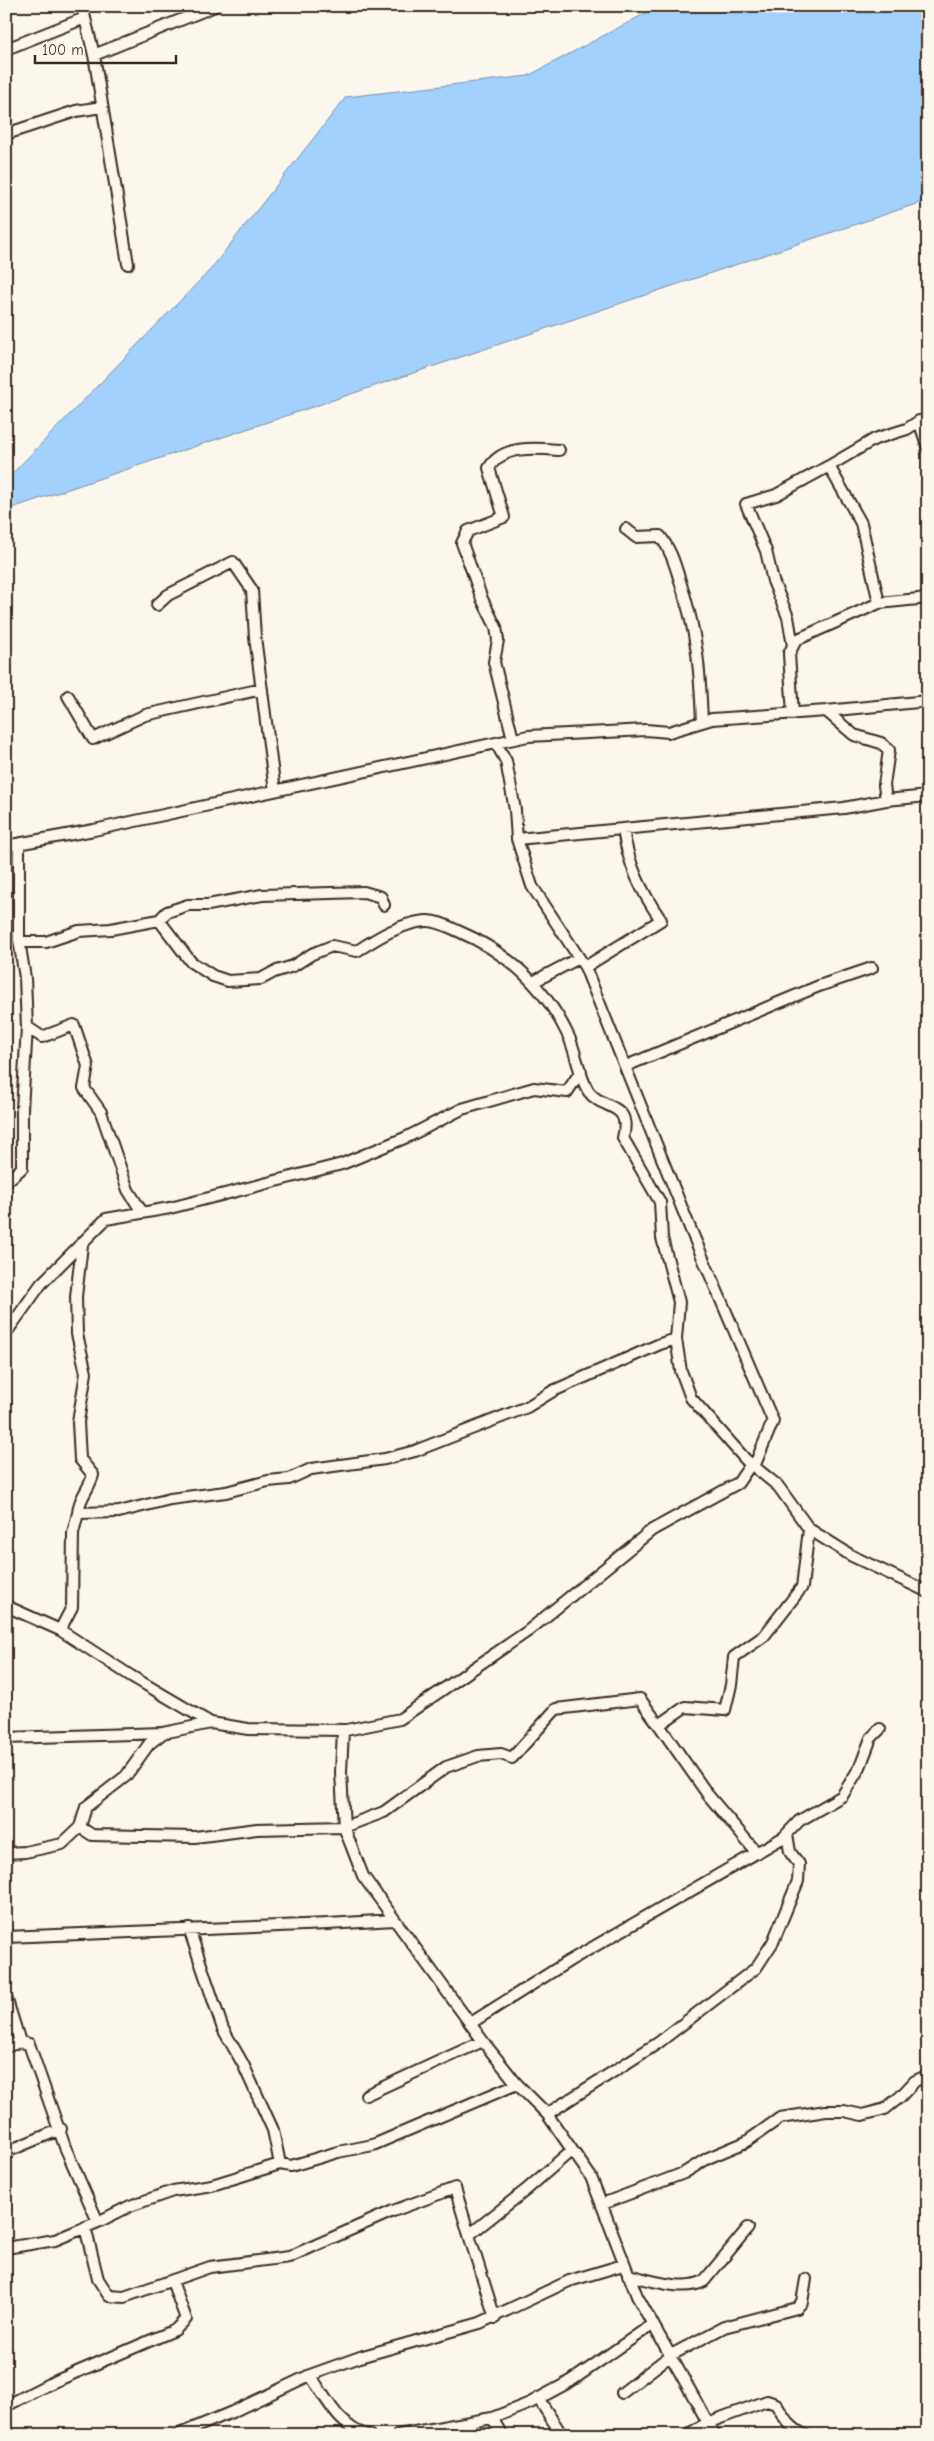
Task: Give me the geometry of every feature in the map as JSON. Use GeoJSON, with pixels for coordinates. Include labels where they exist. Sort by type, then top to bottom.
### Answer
{"type":"FeatureCollection","features":[{"type":"Feature","properties":{"kind":"street"},"geometry":{"type":"LineString","coordinates":[[82,6],[94,55],[128,264]]}},
{"type":"Feature","properties":{"kind":"street"},"geometry":{"type":"LineString","coordinates":[[94,55],[215,6]]}},
{"type":"Feature","properties":{"kind":"street"},"geometry":{"type":"LineString","coordinates":[[6,48],[85,18]]}},
{"type":"Feature","properties":{"kind":"street"},"geometry":{"type":"LineString","coordinates":[[6,134],[76,111],[102,107]]}},
{"type":"Feature","properties":{"kind":"street"},"geometry":{"type":"LineString","coordinates":[[793,646],[788,617],[774,581],[766,551],[746,504],[776,495],[875,439],[907,429],[919,421],[928,448]]}},
{"type":"Feature","properties":{"kind":"street"},"geometry":{"type":"LineString","coordinates":[[513,739],[494,662],[498,640],[496,627],[482,599],[462,543],[468,531],[504,517],[489,468],[494,458],[513,450],[542,448],[559,450]]}},
{"type":"Feature","properties":{"kind":"street"},"geometry":{"type":"LineString","coordinates":[[829,466],[861,523],[879,603]]}},
{"type":"Feature","properties":{"kind":"street"},"geometry":{"type":"LineString","coordinates":[[626,529],[636,537],[660,536],[669,547],[693,624],[699,659],[702,722]]}},
{"type":"Feature","properties":{"kind":"street"},"geometry":{"type":"LineString","coordinates":[[157,605],[176,590],[233,562],[252,590],[255,637],[275,791]]}},
{"type":"Feature","properties":{"kind":"street"},"geometry":{"type":"LineString","coordinates":[[793,714],[789,654],[796,640],[879,603],[928,598]]}},
{"type":"Feature","properties":{"kind":"street"},"geometry":{"type":"LineString","coordinates":[[68,696],[93,739],[145,715],[262,689]]}},
{"type":"Feature","properties":{"kind":"street"},"geometry":{"type":"LineString","coordinates":[[6,846],[275,791],[528,736],[646,730],[669,732],[712,719],[793,714],[928,701]]}},
{"type":"Feature","properties":{"kind":"street"},"geometry":{"type":"LineString","coordinates":[[826,711],[854,735],[881,743],[889,750],[884,785],[886,800]]}},
{"type":"Feature","properties":{"kind":"street"},"geometry":{"type":"LineString","coordinates":[[6,1738],[162,1733],[211,1723],[248,1729],[343,1730],[400,1719],[528,1631],[652,1530],[738,1483],[752,1465],[773,1422],[690,1228],[585,967],[532,886],[517,839],[515,810],[506,761],[496,743]]}},
{"type":"Feature","properties":{"kind":"street"},"geometry":{"type":"LineString","coordinates":[[517,839],[844,808],[886,800],[928,796]]}},
{"type":"Feature","properties":{"kind":"street"},"geometry":{"type":"LineString","coordinates":[[585,967],[661,920],[637,882],[625,845],[623,829]]}},
{"type":"Feature","properties":{"kind":"street"},"geometry":{"type":"LineString","coordinates":[[6,1182],[22,1168],[22,1109],[27,1027],[25,978],[20,942],[19,844]]}},
{"type":"Feature","properties":{"kind":"street"},"geometry":{"type":"LineString","coordinates":[[20,942],[46,942],[79,931],[111,929],[159,920],[167,912],[188,905],[208,905],[262,894],[364,892],[381,897],[384,905]]}},
{"type":"Feature","properties":{"kind":"street"},"geometry":{"type":"LineString","coordinates":[[159,920],[191,962],[213,976],[228,981],[261,979],[332,946],[357,952],[381,935],[427,921],[446,926],[481,942],[514,964],[533,982],[557,1014],[568,1036],[590,1094],[620,1112],[626,1126],[623,1138],[660,1202],[662,1238],[679,1302],[676,1339],[680,1371],[691,1398],[752,1465],[778,1486],[809,1529],[852,1556],[928,1592]]}},
{"type":"Feature","properties":{"kind":"street"},"geometry":{"type":"LineString","coordinates":[[533,982],[579,958]]}},
{"type":"Feature","properties":{"kind":"street"},"geometry":{"type":"LineString","coordinates":[[626,1066],[819,986],[872,968]]}},
{"type":"Feature","properties":{"kind":"street"},"geometry":{"type":"LineString","coordinates":[[27,1027],[42,1037],[74,1025],[88,1066],[84,1088],[101,1112],[128,1190],[142,1212]]}},
{"type":"Feature","properties":{"kind":"street"},"geometry":{"type":"LineString","coordinates":[[6,1333],[41,1284],[106,1219],[170,1208],[342,1164],[407,1137],[462,1109],[534,1088],[567,1092],[581,1071]]}},
{"type":"Feature","properties":{"kind":"street"},"geometry":{"type":"LineString","coordinates":[[60,1630],[72,1607],[73,1534],[79,1501],[90,1486],[93,1475],[80,1459],[78,1422],[86,1373],[77,1334],[76,1297],[82,1245]]}},
{"type":"Feature","properties":{"kind":"street"},"geometry":{"type":"LineString","coordinates":[[78,1513],[119,1512],[170,1499],[226,1492],[268,1481],[289,1479],[312,1469],[385,1459],[415,1451],[527,1407],[553,1391],[660,1344],[676,1339]]}},
{"type":"Feature","properties":{"kind":"street"},"geometry":{"type":"LineString","coordinates":[[659,1726],[685,1707],[725,1710],[731,1685],[734,1657],[764,1636],[802,1587],[809,1529]]}},
{"type":"Feature","properties":{"kind":"street"},"geometry":{"type":"LineString","coordinates":[[6,1606],[60,1630],[131,1676],[211,1723]]}},
{"type":"Feature","properties":{"kind":"street"},"geometry":{"type":"LineString","coordinates":[[80,1827],[92,1835],[194,1837],[257,1829],[344,1827],[384,1812],[446,1767],[478,1756],[501,1754],[512,1758],[556,1709],[640,1699],[708,1795],[757,1853]]}},
{"type":"Feature","properties":{"kind":"street"},"geometry":{"type":"LineString","coordinates":[[471,2023],[569,1961],[757,1853],[787,1834],[800,1821],[842,1796],[860,1767],[871,1738],[880,1728]]}},
{"type":"Feature","properties":{"kind":"street"},"geometry":{"type":"LineString","coordinates":[[343,1730],[341,1772],[344,1827],[363,1876],[483,2041],[517,2084],[547,2114],[590,2177],[602,2204],[628,2276],[715,2435]]}},
{"type":"Feature","properties":{"kind":"street"},"geometry":{"type":"LineString","coordinates":[[6,1853],[59,1846],[66,1842],[80,1827],[86,1806],[126,1776],[149,1744],[162,1733]]}},
{"type":"Feature","properties":{"kind":"street"},"geometry":{"type":"LineString","coordinates":[[547,2114],[658,2043],[756,1968],[773,1942],[798,1880],[799,1864],[790,1852],[787,1834]]}},
{"type":"Feature","properties":{"kind":"street"},"geometry":{"type":"LineString","coordinates":[[6,1937],[394,1920]]}},
{"type":"Feature","properties":{"kind":"street"},"geometry":{"type":"LineString","coordinates":[[189,1929],[223,2029],[243,2064],[273,2130],[280,2164]]}},
{"type":"Feature","properties":{"kind":"street"},"geometry":{"type":"LineString","coordinates":[[6,1997],[20,2042]]}},
{"type":"Feature","properties":{"kind":"street"},"geometry":{"type":"LineString","coordinates":[[366,2095],[483,2041]]}},
{"type":"Feature","properties":{"kind":"street"},"geometry":{"type":"LineString","coordinates":[[6,2046],[20,2042],[29,2044],[66,2147],[98,2222]]}},
{"type":"Feature","properties":{"kind":"street"},"geometry":{"type":"LineString","coordinates":[[602,2204],[642,2187],[666,2180],[708,2158],[730,2150],[746,2142],[780,2118],[826,2110],[844,2110],[862,2115],[885,2109],[915,2081],[928,2075]]}},
{"type":"Feature","properties":{"kind":"street"},"geometry":{"type":"LineString","coordinates":[[6,2248],[55,2240],[130,2206],[173,2191],[212,2185],[280,2164],[291,2166],[338,2152],[373,2145],[517,2084]]}},
{"type":"Feature","properties":{"kind":"street"},"geometry":{"type":"LineString","coordinates":[[6,2152],[61,2129]]}},
{"type":"Feature","properties":{"kind":"street"},"geometry":{"type":"LineString","coordinates":[[469,2235],[526,2190],[572,2150]]}},
{"type":"Feature","properties":{"kind":"street"},"geometry":{"type":"LineString","coordinates":[[85,2227],[98,2279],[110,2296],[124,2297],[210,2267],[289,2257],[393,2211],[455,2188],[495,2318]]}},
{"type":"Feature","properties":{"kind":"street"},"geometry":{"type":"LineString","coordinates":[[628,2276],[683,2285],[697,2285],[704,2281],[748,2228]]}},
{"type":"Feature","properties":{"kind":"street"},"geometry":{"type":"LineString","coordinates":[[177,2435],[232,2412],[310,2375],[363,2356],[495,2318],[535,2296],[570,2281],[623,2265]]}},
{"type":"Feature","properties":{"kind":"street"},"geometry":{"type":"LineString","coordinates":[[622,2393],[671,2355],[724,2327],[798,2308],[802,2302],[806,2279]]}},
{"type":"Feature","properties":{"kind":"street"},"geometry":{"type":"LineString","coordinates":[[6,2406],[49,2384],[175,2330],[186,2319],[172,2281]]}},
{"type":"Feature","properties":{"kind":"street"},"geometry":{"type":"LineString","coordinates":[[398,2435],[492,2418],[538,2398],[571,2381],[653,2324]]}},
{"type":"Feature","properties":{"kind":"street"},"geometry":{"type":"LineString","coordinates":[[310,2375],[342,2421],[361,2434],[369,2435]]}},
{"type":"Feature","properties":{"kind":"street"},"geometry":{"type":"LineString","coordinates":[[538,2398],[562,2435]]}},
{"type":"Feature","properties":{"kind":"street"},"geometry":{"type":"LineString","coordinates":[[687,2435],[708,2423],[767,2401],[776,2404],[787,2422],[795,2430],[805,2435]]}},
{"type":"Feature","properties":{"kind":"street"},"geometry":{"type":"LineString","coordinates":[[492,2418],[502,2435]]}},
{"type":"Feature","properties":{"kind":"water"},"geometry":{"type":"Polygon","coordinates":[[[659,6],[928,6],[928,200],[6,510],[6,480],[210,270],[346,97],[528,76],[659,6]]]}}]}
